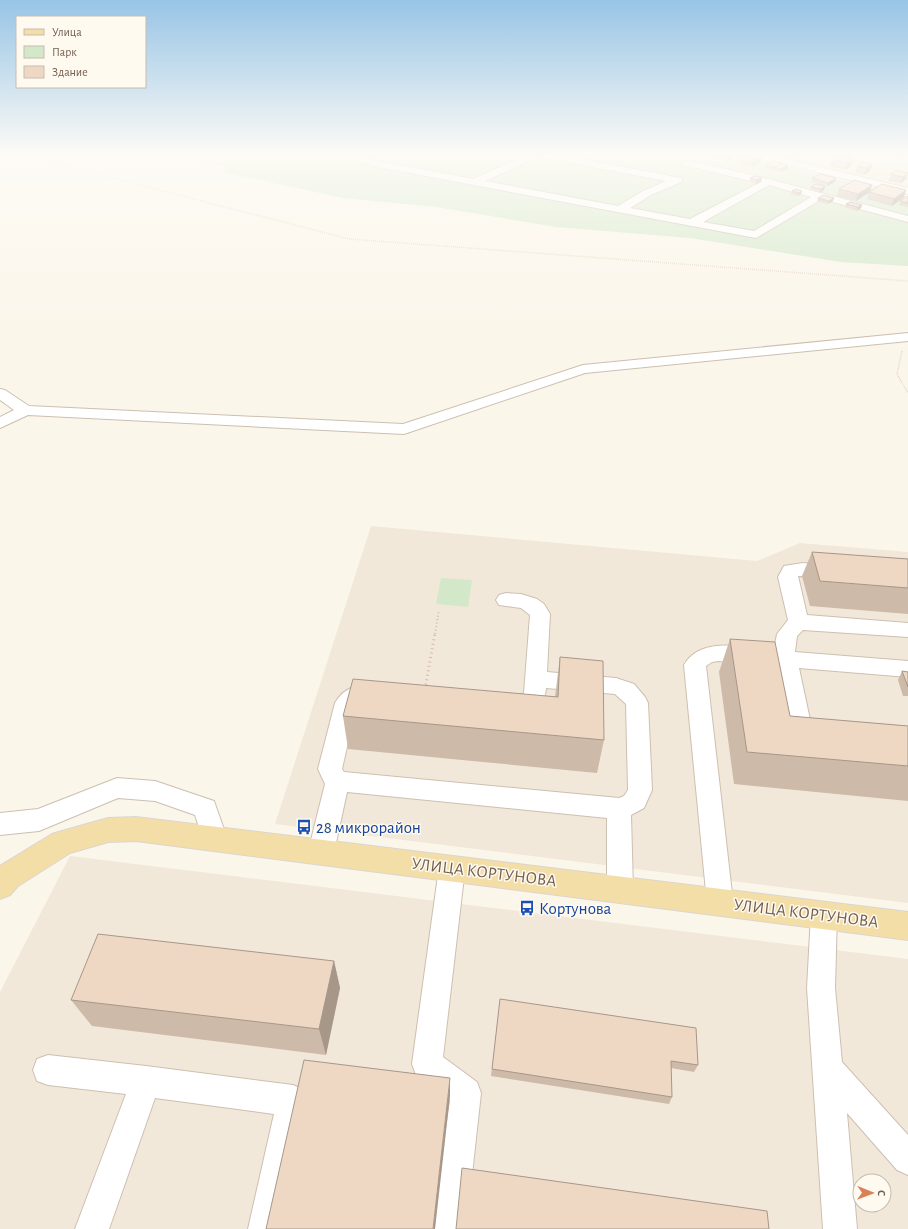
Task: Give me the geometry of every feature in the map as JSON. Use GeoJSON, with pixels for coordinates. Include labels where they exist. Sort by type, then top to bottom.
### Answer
{"type":"FeatureCollection","features":[{"type":"Feature","properties":{"kind":"main road","name":"УЛИЦА КОРТУНОВА"},"geometry":{"type":"LineString","coordinates":[[0,886],[8,877],[62,843],[108,830],[136,829],[908,926]]}},
{"type":"Feature","properties":{"kind":"street"},"geometry":{"type":"LineString","coordinates":[[632,212],[756,235],[793,212]]}},
{"type":"Feature","properties":{"kind":"street"},"geometry":{"type":"LineString","coordinates":[[692,223],[712,212]]}},
{"type":"Feature","properties":{"kind":"street"},"geometry":{"type":"LineString","coordinates":[[883,212],[908,219]]}},
{"type":"Feature","properties":{"kind":"street"},"geometry":{"type":"LineString","coordinates":[[0,423],[25,410],[242,422],[404,428],[583,369],[907,337]]}},
{"type":"Feature","properties":{"kind":"street"},"geometry":{"type":"LineString","coordinates":[[0,393],[25,410]]}},
{"type":"Feature","properties":{"kind":"street"},"geometry":{"type":"LineString","coordinates":[[798,622],[788,577],[791,571],[803,569],[849,572]]}},
{"type":"Feature","properties":{"kind":"street"},"geometry":{"type":"LineString","coordinates":[[491,702],[525,704],[531,701],[535,695],[540,614],[532,604],[524,601],[506,600]]}},
{"type":"Feature","properties":{"kind":"street"},"geometry":{"type":"LineString","coordinates":[[826,748],[812,745],[802,736],[784,648],[785,639],[791,629],[798,622],[908,630]]}},
{"type":"Feature","properties":{"kind":"street"},"geometry":{"type":"LineString","coordinates":[[720,902],[695,665],[703,656],[714,654],[908,669]]}},
{"type":"Feature","properties":{"kind":"street"},"geometry":{"type":"LineString","coordinates":[[423,696],[361,692],[353,696],[346,703],[330,769],[333,776],[338,781],[619,809],[631,805],[637,799],[640,790],[637,703],[632,694],[625,689],[616,686],[536,679]]}},
{"type":"Feature","properties":{"kind":"street"},"geometry":{"type":"LineString","coordinates":[[321,852],[338,781]]}},
{"type":"Feature","properties":{"kind":"street"},"geometry":{"type":"LineString","coordinates":[[0,824],[39,820],[117,788],[155,791],[205,808],[214,838]]}},
{"type":"Feature","properties":{"kind":"street"},"geometry":{"type":"LineString","coordinates":[[619,809],[620,890]]}},
{"type":"Feature","properties":{"kind":"street"},"geometry":{"type":"LineString","coordinates":[[449,1229],[466,1093],[428,1064],[452,868]]}},
{"type":"Feature","properties":{"kind":"street"},"geometry":{"type":"LineString","coordinates":[[824,915],[821,988],[829,1070],[840,1229]]}},
{"type":"Feature","properties":{"kind":"street"},"geometry":{"type":"LineString","coordinates":[[48,1070],[146,1081],[293,1101],[265,1229]]}},
{"type":"Feature","properties":{"kind":"street"},"geometry":{"type":"LineString","coordinates":[[829,1070],[908,1159]]}},
{"type":"Feature","properties":{"kind":"street"},"geometry":{"type":"LineString","coordinates":[[92,1229],[146,1081]]}},
{"type":"Feature","properties":{"kind":"path"},"geometry":{"type":"LineString","coordinates":[[246,212],[349,239],[908,281]]}},
{"type":"Feature","properties":{"kind":"path"},"geometry":{"type":"LineString","coordinates":[[907,337],[897,374],[908,393]]}},
{"type":"Feature","properties":{"kind":"path"},"geometry":{"type":"LineString","coordinates":[[423,696],[439,610]]}},
{"type":"Feature","properties":{"kind":"shaded area"},"geometry":{"type":"Polygon","coordinates":[[[371,526],[757,561],[800,543],[908,552],[908,903],[275,824],[371,526]]]}},
{"type":"Feature","properties":{"kind":"shaded area"},"geometry":{"type":"Polygon","coordinates":[[[70,856],[908,959],[908,1229],[0,1229],[0,992],[70,856]]]}},
{"type":"Feature","properties":{"kind":"green space"},"geometry":{"type":"Polygon","coordinates":[[[468,212],[908,212],[908,266],[841,262],[690,238],[556,227],[468,212]]]}},
{"type":"Feature","properties":{"kind":"green space"},"geometry":{"type":"Polygon","coordinates":[[[441,578],[472,580],[468,607],[436,604],[441,578]]]}},
{"type":"Feature","properties":{"kind":"building"},"geometry":{"type":"Polygon","coordinates":[[[812,552],[908,559],[908,588],[820,581],[812,552]]]}},
{"type":"Feature","properties":{"kind":"building"},"geometry":{"type":"Polygon","coordinates":[[[730,639],[775,642],[790,716],[908,726],[908,766],[747,752],[730,639]]]}},
{"type":"Feature","properties":{"kind":"building"},"geometry":{"type":"Polygon","coordinates":[[[560,657],[603,661],[604,740],[343,716],[353,679],[558,697],[560,657]]]}},
{"type":"Feature","properties":{"kind":"building"},"geometry":{"type":"Polygon","coordinates":[[[902,671],[908,672],[908,687],[902,671]]]}},
{"type":"Feature","properties":{"kind":"building"},"geometry":{"type":"Polygon","coordinates":[[[98,934],[334,961],[319,1029],[71,1000],[98,934]]]}},
{"type":"Feature","properties":{"kind":"building"},"geometry":{"type":"Polygon","coordinates":[[[500,999],[696,1028],[698,1065],[671,1061],[672,1097],[492,1069],[500,999]]]}},
{"type":"Feature","properties":{"kind":"building"},"geometry":{"type":"Polygon","coordinates":[[[304,1060],[450,1078],[433,1229],[266,1229],[304,1060]]]}},
{"type":"Feature","properties":{"kind":"building"},"geometry":{"type":"Polygon","coordinates":[[[462,1168],[767,1211],[769,1229],[456,1229],[462,1168]]]}},
{"type":"Feature","properties":{"kind":"place","name":"28 микрорайон"},"geometry":{"type":"Point","coordinates":[304,827]}},
{"type":"Feature","properties":{"kind":"place","name":"Кортунова"},"geometry":{"type":"Point","coordinates":[527,908]}}]}
